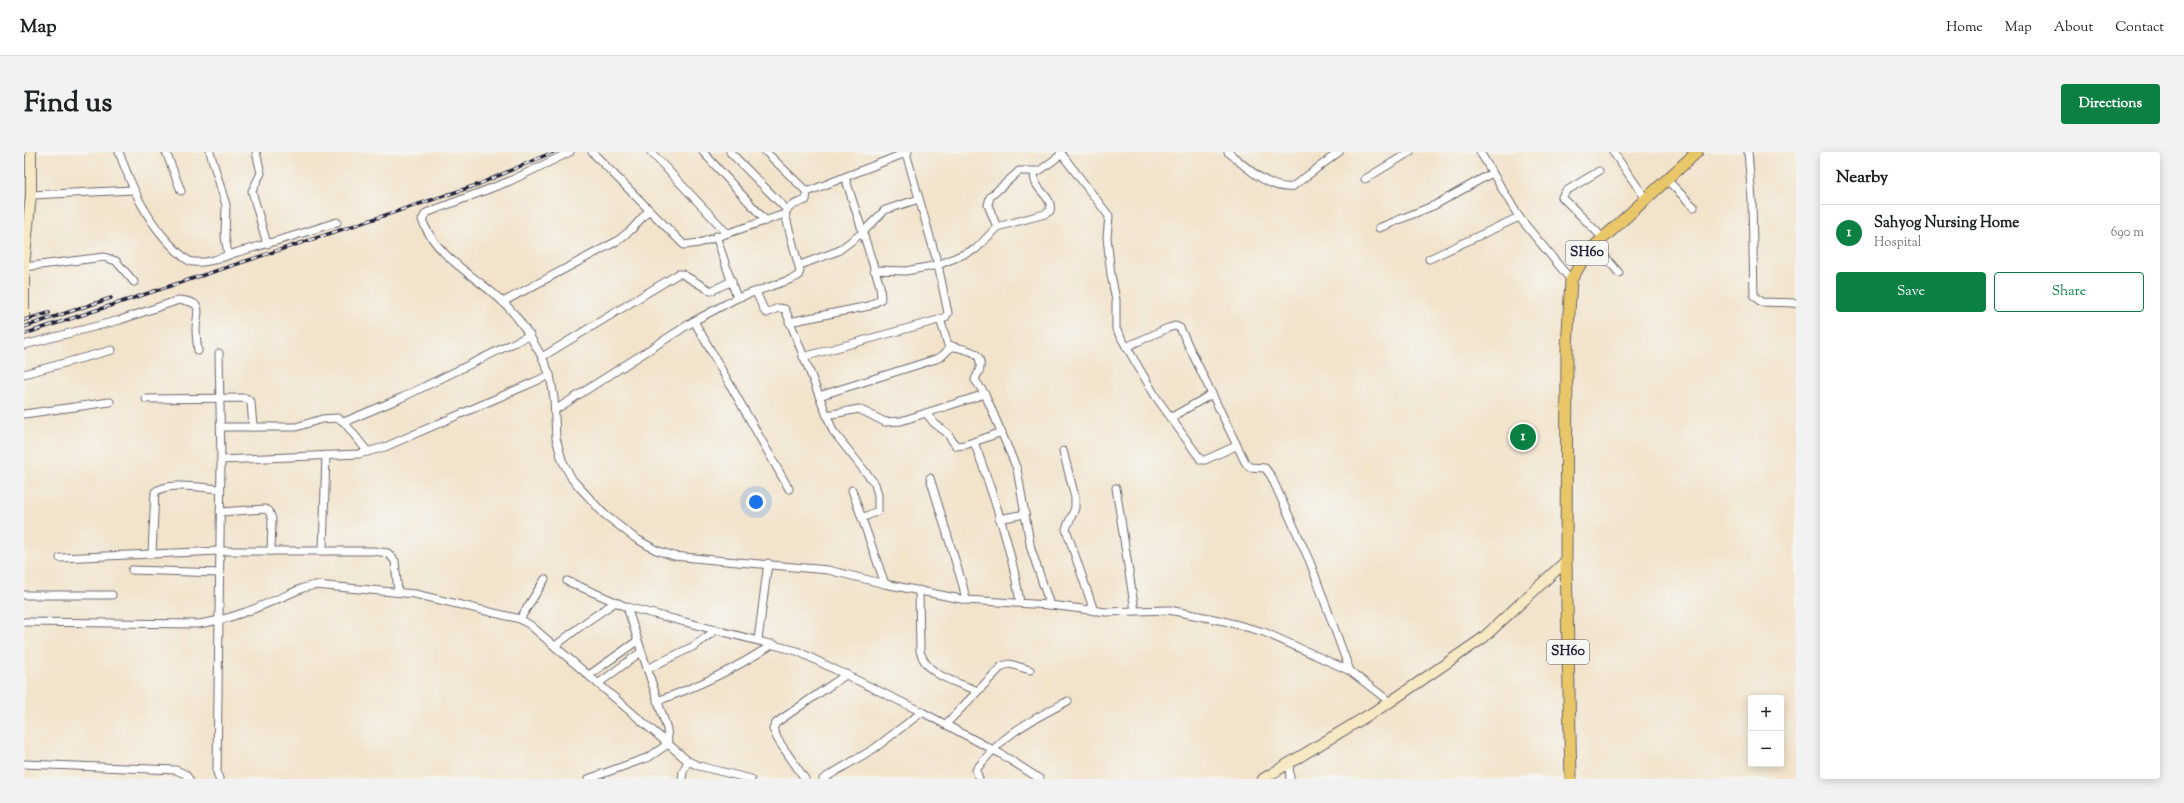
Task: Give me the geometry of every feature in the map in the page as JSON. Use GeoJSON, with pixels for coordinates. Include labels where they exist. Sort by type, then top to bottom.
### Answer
{"type":"FeatureCollection","features":[{"type":"Feature","properties":{"kind":"main road","name":"SH60"},"geometry":{"type":"LineString","coordinates":[[1572,779],[1566,561],[1568,498],[1567,402],[1569,291],[1571,280],[1580,264],[1600,242],[1697,152]]}},
{"type":"Feature","properties":{"kind":"street"},"geometry":{"type":"LineString","coordinates":[[24,321],[24,266],[31,195],[31,152]]}},
{"type":"Feature","properties":{"kind":"street"},"geometry":{"type":"LineString","coordinates":[[119,152],[133,190],[152,224],[186,260],[202,262],[267,244],[337,222]]}},
{"type":"Feature","properties":{"kind":"street"},"geometry":{"type":"LineString","coordinates":[[166,152],[181,191]]}},
{"type":"Feature","properties":{"kind":"street"},"geometry":{"type":"LineString","coordinates":[[210,152],[226,205],[225,236],[228,255]]}},
{"type":"Feature","properties":{"kind":"street"},"geometry":{"type":"LineString","coordinates":[[256,152],[261,173],[252,191],[267,244]]}},
{"type":"Feature","properties":{"kind":"street"},"geometry":{"type":"LineString","coordinates":[[570,152],[510,181],[423,216],[424,225],[440,249],[503,302],[518,317],[542,357],[550,375],[555,410],[556,438],[562,460],[572,479],[604,514],[635,538],[656,550],[674,556],[768,563],[828,570],[885,584],[966,600],[1050,604],[1094,611],[1169,610],[1254,628],[1350,671],[1390,702]]}},
{"type":"Feature","properties":{"kind":"street"},"geometry":{"type":"LineString","coordinates":[[592,152],[684,245],[699,243],[716,236],[766,221],[786,212],[806,200],[807,192]]}},
{"type":"Feature","properties":{"kind":"street"},"geometry":{"type":"LineString","coordinates":[[651,152],[727,233]]}},
{"type":"Feature","properties":{"kind":"street"},"geometry":{"type":"LineString","coordinates":[[703,152],[766,221]]}},
{"type":"Feature","properties":{"kind":"street"},"geometry":{"type":"LineString","coordinates":[[555,410],[694,322],[737,298],[798,276],[800,265],[786,212],[730,152]]}},
{"type":"Feature","properties":{"kind":"street"},"geometry":{"type":"LineString","coordinates":[[803,357],[940,320],[948,314],[938,265],[907,152],[807,192]]}},
{"type":"Feature","properties":{"kind":"street"},"geometry":{"type":"LineString","coordinates":[[1228,152],[1270,183],[1284,188],[1292,187],[1339,152]]}},
{"type":"Feature","properties":{"kind":"street"},"geometry":{"type":"LineString","coordinates":[[1365,178],[1410,152]]}},
{"type":"Feature","properties":{"kind":"street"},"geometry":{"type":"LineString","coordinates":[[1480,152],[1519,217],[1571,280]]}},
{"type":"Feature","properties":{"kind":"street"},"geometry":{"type":"LineString","coordinates":[[1613,152],[1646,199]]}},
{"type":"Feature","properties":{"kind":"street"},"geometry":{"type":"LineString","coordinates":[[1748,152],[1752,200],[1754,296],[1760,302],[1794,302]]}},
{"type":"Feature","properties":{"kind":"street"},"geometry":{"type":"LineString","coordinates":[[769,153],[807,192]]}},
{"type":"Feature","properties":{"kind":"street"},"geometry":{"type":"LineString","coordinates":[[997,227],[988,205],[990,197],[1019,171],[1035,172],[1061,153],[1109,216],[1107,237],[1111,275],[1116,300],[1115,323],[1126,347],[1170,418],[1202,460],[1236,446]]}},
{"type":"Feature","properties":{"kind":"street"},"geometry":{"type":"LineString","coordinates":[[1598,171],[1566,191],[1562,197],[1600,242],[1618,273]]}},
{"type":"Feature","properties":{"kind":"street"},"geometry":{"type":"LineString","coordinates":[[874,270],[906,271],[938,265],[976,249],[997,227],[1045,214],[1050,210],[1050,205],[1035,183],[1035,172]]}},
{"type":"Feature","properties":{"kind":"street"},"geometry":{"type":"LineString","coordinates":[[1379,228],[1435,205],[1492,173]]}},
{"type":"Feature","properties":{"kind":"street"},"geometry":{"type":"LineString","coordinates":[[789,322],[868,306],[881,299],[881,293],[844,177]]}},
{"type":"Feature","properties":{"kind":"street"},"geometry":{"type":"LineString","coordinates":[[1667,180],[1694,207]]}},
{"type":"Feature","properties":{"kind":"street"},"geometry":{"type":"LineString","coordinates":[[31,195],[133,190]]}},
{"type":"Feature","properties":{"kind":"street"},"geometry":{"type":"LineString","coordinates":[[800,265],[838,251],[862,233],[885,210],[919,199]]}},
{"type":"Feature","properties":{"kind":"street"},"geometry":{"type":"LineString","coordinates":[[503,302],[617,241],[631,230],[649,210]]}},
{"type":"Feature","properties":{"kind":"street"},"geometry":{"type":"LineString","coordinates":[[1429,259],[1519,217]]}},
{"type":"Feature","properties":{"kind":"street"},"geometry":{"type":"LineString","coordinates":[[716,236],[737,298]]}},
{"type":"Feature","properties":{"kind":"street"},"geometry":{"type":"LineString","coordinates":[[24,266],[104,257],[120,264],[134,282]]}},
{"type":"Feature","properties":{"kind":"street"},"geometry":{"type":"LineString","coordinates":[[542,357],[678,274],[682,274],[711,291],[732,281]]}},
{"type":"Feature","properties":{"kind":"street"},"geometry":{"type":"LineString","coordinates":[[756,292],[764,312],[782,307],[785,309],[803,357],[837,438],[875,484],[878,495],[878,511],[862,518]]}},
{"type":"Feature","properties":{"kind":"street"},"geometry":{"type":"LineString","coordinates":[[24,345],[120,320],[180,300],[190,301],[194,303],[197,308],[199,314],[196,328],[198,351]]}},
{"type":"Feature","properties":{"kind":"street"},"geometry":{"type":"LineString","coordinates":[[940,320],[946,341],[952,346],[971,350],[977,355],[980,368],[976,380],[985,394],[1017,469],[1031,548],[1050,604]]}},
{"type":"Feature","properties":{"kind":"street"},"geometry":{"type":"LineString","coordinates":[[694,322],[789,489]]}},
{"type":"Feature","properties":{"kind":"street"},"geometry":{"type":"LineString","coordinates":[[1126,347],[1168,328],[1175,326],[1180,328],[1236,446],[1249,467],[1265,468],[1271,476],[1310,562],[1350,671]]}},
{"type":"Feature","properties":{"kind":"street"},"geometry":{"type":"LineString","coordinates":[[344,422],[401,398],[530,336]]}},
{"type":"Feature","properties":{"kind":"street"},"geometry":{"type":"LineString","coordinates":[[819,396],[936,359],[942,356],[952,346]]}},
{"type":"Feature","properties":{"kind":"street"},"geometry":{"type":"LineString","coordinates":[[24,374],[112,350]]}},
{"type":"Feature","properties":{"kind":"street"},"geometry":{"type":"LineString","coordinates":[[219,353],[222,428],[218,621],[217,772],[219,779]]}},
{"type":"Feature","properties":{"kind":"street"},"geometry":{"type":"LineString","coordinates":[[221,460],[326,456],[368,452],[384,447],[550,375]]}},
{"type":"Feature","properties":{"kind":"street"},"geometry":{"type":"LineString","coordinates":[[827,416],[859,409],[880,420],[893,422],[985,394]]}},
{"type":"Feature","properties":{"kind":"street"},"geometry":{"type":"LineString","coordinates":[[1170,418],[1212,394]]}},
{"type":"Feature","properties":{"kind":"street"},"geometry":{"type":"LineString","coordinates":[[146,399],[249,399],[253,427]]}},
{"type":"Feature","properties":{"kind":"street"},"geometry":{"type":"LineString","coordinates":[[24,414],[110,402]]}},
{"type":"Feature","properties":{"kind":"street"},"geometry":{"type":"LineString","coordinates":[[926,413],[934,424],[947,433],[956,446],[974,442],[1002,432]]}},
{"type":"Feature","properties":{"kind":"street"},"geometry":{"type":"LineString","coordinates":[[222,428],[296,427],[332,417],[338,418],[344,422],[368,452]]}},
{"type":"Feature","properties":{"kind":"street"},"geometry":{"type":"LineString","coordinates":[[974,442],[989,484],[1014,571],[1020,603]]}},
{"type":"Feature","properties":{"kind":"street"},"geometry":{"type":"LineString","coordinates":[[1063,451],[1075,497],[1075,508],[1066,529],[1094,611]]}},
{"type":"Feature","properties":{"kind":"street"},"geometry":{"type":"LineString","coordinates":[[323,552],[326,456]]}},
{"type":"Feature","properties":{"kind":"street"},"geometry":{"type":"LineString","coordinates":[[930,478],[964,586],[966,600]]}},
{"type":"Feature","properties":{"kind":"street"},"geometry":{"type":"LineString","coordinates":[[152,553],[156,492],[161,488],[172,486],[220,489]]}},
{"type":"Feature","properties":{"kind":"street"},"geometry":{"type":"LineString","coordinates":[[1116,488],[1135,611]]}},
{"type":"Feature","properties":{"kind":"street"},"geometry":{"type":"LineString","coordinates":[[852,490],[885,584]]}},
{"type":"Feature","properties":{"kind":"street"},"geometry":{"type":"LineString","coordinates":[[220,512],[265,509],[269,511],[272,519],[271,551]]}},
{"type":"Feature","properties":{"kind":"street"},"geometry":{"type":"LineString","coordinates":[[999,519],[1025,514]]}},
{"type":"Feature","properties":{"kind":"street"},"geometry":{"type":"LineString","coordinates":[[60,558],[220,551],[323,552],[373,550],[388,552],[395,561],[398,592]]}},
{"type":"Feature","properties":{"kind":"street"},"geometry":{"type":"LineString","coordinates":[[1263,779],[1390,702],[1483,638],[1566,561]]}},
{"type":"Feature","properties":{"kind":"street"},"geometry":{"type":"LineString","coordinates":[[758,640],[768,563]]}},
{"type":"Feature","properties":{"kind":"street"},"geometry":{"type":"LineString","coordinates":[[132,570],[220,573]]}},
{"type":"Feature","properties":{"kind":"street"},"geometry":{"type":"LineString","coordinates":[[520,619],[545,579]]}},
{"type":"Feature","properties":{"kind":"street"},"geometry":{"type":"LineString","coordinates":[[567,581],[614,603],[758,640],[797,652],[847,674],[946,724],[992,749],[1040,779]]}},
{"type":"Feature","properties":{"kind":"street"},"geometry":{"type":"LineString","coordinates":[[24,622],[198,624],[234,618],[303,588],[315,585],[420,595],[520,619],[555,646],[688,761],[699,766],[751,779]]}},
{"type":"Feature","properties":{"kind":"street"},"geometry":{"type":"LineString","coordinates":[[919,590],[920,651],[922,660],[930,669],[938,674],[978,691]]}},
{"type":"Feature","properties":{"kind":"street"},"geometry":{"type":"LineString","coordinates":[[24,595],[112,595]]}},
{"type":"Feature","properties":{"kind":"street"},"geometry":{"type":"LineString","coordinates":[[555,646],[614,603]]}},
{"type":"Feature","properties":{"kind":"street"},"geometry":{"type":"LineString","coordinates":[[627,607],[646,669],[667,729],[668,744]]}},
{"type":"Feature","properties":{"kind":"street"},"geometry":{"type":"LineString","coordinates":[[646,669],[694,646],[716,630]]}},
{"type":"Feature","properties":{"kind":"street"},"geometry":{"type":"LineString","coordinates":[[589,675],[637,641]]}},
{"type":"Feature","properties":{"kind":"street"},"geometry":{"type":"LineString","coordinates":[[657,701],[676,695],[738,664],[772,644]]}},
{"type":"Feature","properties":{"kind":"street"},"geometry":{"type":"LineString","coordinates":[[599,684],[641,652]]}},
{"type":"Feature","properties":{"kind":"street"},"geometry":{"type":"LineString","coordinates":[[946,724],[1005,664],[1030,670]]}},
{"type":"Feature","properties":{"kind":"street"},"geometry":{"type":"LineString","coordinates":[[805,779],[778,740],[773,729],[776,723],[847,674]]}},
{"type":"Feature","properties":{"kind":"street"},"geometry":{"type":"LineString","coordinates":[[979,779],[976,770],[992,749],[1020,728],[1068,702]]}},
{"type":"Feature","properties":{"kind":"street"},"geometry":{"type":"LineString","coordinates":[[823,779],[875,748],[922,712]]}},
{"type":"Feature","properties":{"kind":"street"},"geometry":{"type":"LineString","coordinates":[[588,779],[649,757],[668,744]]}},
{"type":"Feature","properties":{"kind":"street"},"geometry":{"type":"LineString","coordinates":[[682,779],[683,772],[688,761]]}},
{"type":"Feature","properties":{"kind":"street"},"geometry":{"type":"LineString","coordinates":[[24,764],[176,770],[186,774],[189,779]]}},
{"type":"Feature","properties":{"kind":"street"},"geometry":{"type":"LineString","coordinates":[[1289,764],[1290,779]]}},
{"type":"Feature","properties":{"kind":"railway"},"geometry":{"type":"LineString","coordinates":[[24,334],[477,185],[553,152]]}},
{"type":"Feature","properties":{"kind":"railway"},"geometry":{"type":"LineString","coordinates":[[24,327],[111,298]]}},
{"type":"Feature","properties":{"kind":"railway"},"geometry":{"type":"LineString","coordinates":[[24,320],[49,313]]}},
{"type":"Feature","properties":{"kind":"place","name":"Sahyog Nursing Home"},"geometry":{"type":"Point","coordinates":[1523,437]}}]}
